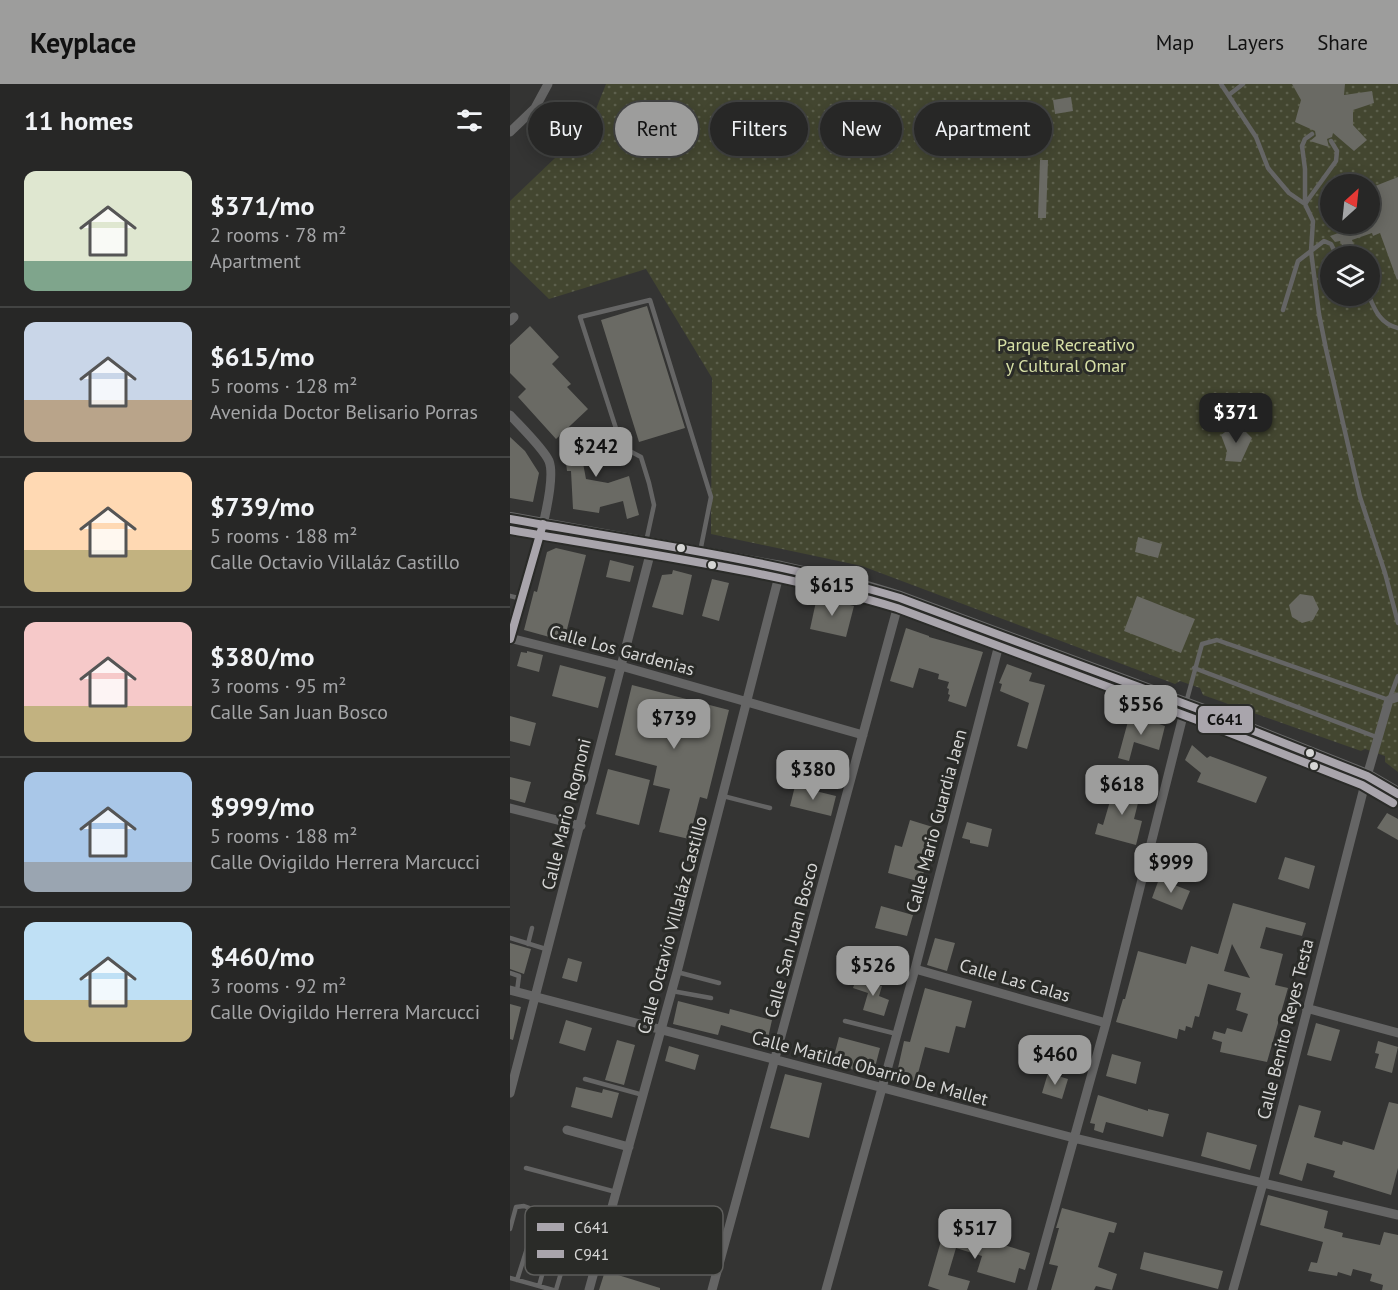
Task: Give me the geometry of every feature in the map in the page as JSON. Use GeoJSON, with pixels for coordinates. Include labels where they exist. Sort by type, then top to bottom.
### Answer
{"type":"FeatureCollection","features":[{"type":"Feature","properties":{"kind":"street"},"geometry":{"type":"LineString","coordinates":[[510,132],[535,108],[548,84]]}},
{"type":"Feature","properties":{"kind":"street"},"geometry":{"type":"LineString","coordinates":[[510,415],[549,461],[551,482],[543,524],[510,638]]}},
{"type":"Feature","properties":{"kind":"street"},"geometry":{"type":"LineString","coordinates":[[510,519],[781,568],[857,585],[900,598],[1186,704],[1367,776],[1398,794]]}},
{"type":"Feature","properties":{"kind":"street","name":"Calle Mario Rognoni"},"geometry":{"type":"LineString","coordinates":[[510,1093],[581,826],[649,543]]}},
{"type":"Feature","properties":{"kind":"street","name":"Calle Octavio Villaláz Castillo"},"geometry":{"type":"LineString","coordinates":[[612,1206],[672,991],[781,568]]}},
{"type":"Feature","properties":{"kind":"street","name":"Calle San Juan Bosco"},"geometry":{"type":"LineString","coordinates":[[723,1250],[900,598]]}},
{"type":"Feature","properties":{"kind":"street","name":"Calle Mario Guardia Jaen"},"geometry":{"type":"LineString","coordinates":[[826,1290],[915,969],[1001,637]]}},
{"type":"Feature","properties":{"kind":"street","name":"Calle Los Gardenias"},"geometry":{"type":"LineString","coordinates":[[510,638],[621,666],[863,735]]}},
{"type":"Feature","properties":{"kind":"street","name":"Calle Benito Reyes Testa"},"geometry":{"type":"LineString","coordinates":[[1233,1290],[1263,1183],[1367,776],[1394,699]]}},
{"type":"Feature","properties":{"kind":"street"},"geometry":{"type":"LineString","coordinates":[[1032,1290],[1106,1023],[1186,704]]}},
{"type":"Feature","properties":{"kind":"street"},"geometry":{"type":"LineString","coordinates":[[510,808],[581,826]]}},
{"type":"Feature","properties":{"kind":"street","name":"Calle Las Calas"},"geometry":{"type":"LineString","coordinates":[[915,969],[1106,1023]]}},
{"type":"Feature","properties":{"kind":"street","name":"Calle Matilde Obarrio De Mallet"},"geometry":{"type":"LineString","coordinates":[[513,991],[1074,1138],[1398,1215]]}},
{"type":"Feature","properties":{"kind":"street"},"geometry":{"type":"LineString","coordinates":[[1306,1008],[1398,1034]]}},
{"type":"Feature","properties":{"kind":"street"},"geometry":{"type":"LineString","coordinates":[[567,1130],[629,1147]]}},
{"type":"Feature","properties":{"kind":"street","name":"Calle Octavio Villaláz Castillo"},"geometry":{"type":"LineString","coordinates":[[589,1290],[593,1275]]}},
{"type":"Feature","properties":{"kind":"street","name":"Calle San Juan Bosco"},"geometry":{"type":"LineString","coordinates":[[712,1290],[716,1275]]}},
{"type":"Feature","properties":{"kind":"lane"},"geometry":{"type":"LineString","coordinates":[[1221,84],[1230,94],[1256,137],[1268,168],[1289,193],[1305,204]]}},
{"type":"Feature","properties":{"kind":"lane"},"geometry":{"type":"LineString","coordinates":[[1230,94],[1243,84]]}},
{"type":"Feature","properties":{"kind":"lane"},"geometry":{"type":"LineString","coordinates":[[1312,134],[1305,139],[1302,146],[1305,169],[1305,204],[1313,220],[1311,251],[1326,349],[1360,497],[1385,573],[1398,622]]}},
{"type":"Feature","properties":{"kind":"lane"},"geometry":{"type":"LineString","coordinates":[[1305,204],[1336,161],[1337,151],[1331,141]]}},
{"type":"Feature","properties":{"kind":"lane"},"geometry":{"type":"LineString","coordinates":[[1283,310],[1298,261],[1319,243],[1328,242],[1332,246]]}},
{"type":"Feature","properties":{"kind":"lane"},"geometry":{"type":"LineString","coordinates":[[649,543],[654,505],[649,483],[641,457],[622,447],[580,317],[650,300],[711,497],[700,552]]}},
{"type":"Feature","properties":{"kind":"lane"},"geometry":{"type":"LineString","coordinates":[[1373,306],[1382,320],[1398,328]]}},
{"type":"Feature","properties":{"kind":"lane"},"geometry":{"type":"LineString","coordinates":[[510,596],[522,599]]}},
{"type":"Feature","properties":{"kind":"lane"},"geometry":{"type":"LineString","coordinates":[[1186,704],[1202,644],[1217,640],[1394,699],[1398,676]]}},
{"type":"Feature","properties":{"kind":"lane"},"geometry":{"type":"LineString","coordinates":[[1194,668],[1379,738]]}},
{"type":"Feature","properties":{"kind":"lane"},"geometry":{"type":"LineString","coordinates":[[804,758],[853,773]]}},
{"type":"Feature","properties":{"kind":"lane"},"geometry":{"type":"LineString","coordinates":[[723,796],[770,808]]}},
{"type":"Feature","properties":{"kind":"lane"},"geometry":{"type":"LineString","coordinates":[[528,944],[532,928]]}},
{"type":"Feature","properties":{"kind":"lane"},"geometry":{"type":"LineString","coordinates":[[510,938],[549,950]]}},
{"type":"Feature","properties":{"kind":"lane"},"geometry":{"type":"LineString","coordinates":[[677,972],[719,983]]}},
{"type":"Feature","properties":{"kind":"lane"},"geometry":{"type":"LineString","coordinates":[[510,973],[519,976],[513,991]]}},
{"type":"Feature","properties":{"kind":"lane"},"geometry":{"type":"LineString","coordinates":[[672,991],[711,998]]}},
{"type":"Feature","properties":{"kind":"lane"},"geometry":{"type":"LineString","coordinates":[[845,1021],[897,1034]]}},
{"type":"Feature","properties":{"kind":"lane"},"geometry":{"type":"LineString","coordinates":[[585,1079],[643,1095]]}},
{"type":"Feature","properties":{"kind":"lane"},"geometry":{"type":"LineString","coordinates":[[526,1168],[616,1192]]}},
{"type":"Feature","properties":{"kind":"lane"},"geometry":{"type":"LineString","coordinates":[[510,1229],[516,1207],[525,1206]]}},
{"type":"Feature","properties":{"kind":"lane"},"geometry":{"type":"LineString","coordinates":[[517,1280],[525,1255]]}},
{"type":"Feature","properties":{"kind":"lane"},"geometry":{"type":"LineString","coordinates":[[540,1286],[543,1275]]}},
{"type":"Feature","properties":{"kind":"lane"},"geometry":{"type":"LineString","coordinates":[[510,1278],[554,1290],[559,1275]]}},
{"type":"Feature","properties":{"kind":"green space","name":"Parque Recreativo y Cultural Omar"},"geometry":{"type":"Polygon","coordinates":[[[606,84],[1398,84],[1398,772],[1385,762],[1385,756],[1365,749],[1361,751],[1203,695],[1200,688],[1180,681],[1175,684],[862,566],[711,534],[712,378],[646,269],[549,299],[510,261],[510,201],[557,156],[603,156],[603,102],[599,102],[606,84]]]}},
{"type":"Feature","properties":{"kind":"building"},"geometry":{"type":"Polygon","coordinates":[[[1292,84],[1345,84],[1344,95],[1372,91],[1374,103],[1353,110],[1353,125],[1367,140],[1354,151],[1333,133],[1332,137],[1327,139],[1329,147],[1310,141],[1316,136],[1315,131],[1295,122],[1301,100],[1292,84]]]}},
{"type":"Feature","properties":{"kind":"building"},"geometry":{"type":"Polygon","coordinates":[[[1071,97],[1073,111],[1055,114],[1053,100],[1071,97]]]}},
{"type":"Feature","properties":{"kind":"building"},"geometry":{"type":"Polygon","coordinates":[[[1040,160],[1048,160],[1046,218],[1038,218],[1040,160]]]}},
{"type":"Feature","properties":{"kind":"building"},"geometry":{"type":"Polygon","coordinates":[[[1398,177],[1397,280],[1380,233],[1380,184],[1398,177]]]}},
{"type":"Feature","properties":{"kind":"building"},"geometry":{"type":"Polygon","coordinates":[[[1369,234],[1352,240],[1354,246],[1342,246],[1340,241],[1335,242],[1330,236],[1369,234]]]}},
{"type":"Feature","properties":{"kind":"building"},"geometry":{"type":"Polygon","coordinates":[[[647,306],[685,428],[639,442],[601,320],[647,306]]]}},
{"type":"Feature","properties":{"kind":"building"},"geometry":{"type":"Polygon","coordinates":[[[530,326],[559,357],[552,364],[571,384],[567,387],[588,409],[556,439],[518,397],[526,389],[510,373],[510,345],[530,326]]]}},
{"type":"Feature","properties":{"kind":"building"},"geometry":{"type":"Polygon","coordinates":[[[1232,427],[1246,432],[1252,438],[1241,462],[1225,461],[1227,451],[1221,435],[1232,427]]]}},
{"type":"Feature","properties":{"kind":"building"},"geometry":{"type":"Polygon","coordinates":[[[579,434],[581,444],[611,440],[614,459],[583,463],[586,479],[608,483],[629,476],[639,515],[627,519],[623,501],[600,507],[599,513],[573,509],[571,471],[567,471],[563,437],[579,434]]]}},
{"type":"Feature","properties":{"kind":"building"},"geometry":{"type":"Polygon","coordinates":[[[510,437],[525,451],[539,473],[533,502],[510,498],[510,437]]]}},
{"type":"Feature","properties":{"kind":"building"},"geometry":{"type":"Polygon","coordinates":[[[1138,537],[1162,544],[1158,558],[1135,552],[1138,537]]]}},
{"type":"Feature","properties":{"kind":"building"},"geometry":{"type":"Polygon","coordinates":[[[556,548],[586,555],[564,641],[524,630],[547,552],[556,548]]]}},
{"type":"Feature","properties":{"kind":"building"},"geometry":{"type":"Polygon","coordinates":[[[610,560],[634,566],[630,582],[606,577],[610,560]]]}},
{"type":"Feature","properties":{"kind":"building"},"geometry":{"type":"Polygon","coordinates":[[[673,570],[692,575],[683,615],[652,607],[662,575],[672,574],[673,570]]]}},
{"type":"Feature","properties":{"kind":"building"},"geometry":{"type":"Polygon","coordinates":[[[712,579],[729,583],[719,621],[702,616],[712,579]]]}},
{"type":"Feature","properties":{"kind":"building"},"geometry":{"type":"Polygon","coordinates":[[[1300,594],[1313,596],[1319,609],[1313,620],[1302,623],[1292,617],[1289,605],[1300,594]]]}},
{"type":"Feature","properties":{"kind":"building"},"geometry":{"type":"Polygon","coordinates":[[[1137,596],[1195,619],[1181,653],[1124,631],[1137,596]]]}},
{"type":"Feature","properties":{"kind":"building"},"geometry":{"type":"Polygon","coordinates":[[[817,597],[854,606],[846,637],[810,629],[817,597]]]}},
{"type":"Feature","properties":{"kind":"building"},"geometry":{"type":"Polygon","coordinates":[[[906,628],[983,652],[966,707],[948,701],[949,682],[938,679],[939,674],[919,668],[913,688],[890,681],[906,628]]]}},
{"type":"Feature","properties":{"kind":"building"},"geometry":{"type":"Polygon","coordinates":[[[527,651],[543,655],[539,672],[517,666],[521,652],[527,653],[527,651]]]}},
{"type":"Feature","properties":{"kind":"building"},"geometry":{"type":"Polygon","coordinates":[[[1007,664],[1032,673],[1029,681],[1045,685],[1027,749],[1017,746],[1029,703],[1000,691],[1002,684],[999,683],[1007,664]]]}},
{"type":"Feature","properties":{"kind":"building"},"geometry":{"type":"Polygon","coordinates":[[[560,665],[606,677],[598,708],[552,696],[560,665]]]}},
{"type":"Feature","properties":{"kind":"building"},"geometry":{"type":"Polygon","coordinates":[[[632,685],[729,710],[707,799],[700,797],[689,839],[659,832],[670,789],[653,785],[657,766],[615,755],[632,685]]]}},
{"type":"Feature","properties":{"kind":"building"},"geometry":{"type":"Polygon","coordinates":[[[1130,714],[1165,726],[1159,750],[1134,742],[1129,761],[1118,758],[1130,714]]]}},
{"type":"Feature","properties":{"kind":"building"},"geometry":{"type":"Polygon","coordinates":[[[510,716],[536,723],[530,746],[510,741],[510,716]]]}},
{"type":"Feature","properties":{"kind":"building"},"geometry":{"type":"Polygon","coordinates":[[[1192,745],[1207,758],[1210,756],[1267,777],[1256,803],[1197,782],[1201,773],[1185,760],[1192,745]]]}},
{"type":"Feature","properties":{"kind":"building"},"geometry":{"type":"Polygon","coordinates":[[[608,769],[650,780],[639,825],[596,814],[608,769]]]}},
{"type":"Feature","properties":{"kind":"building"},"geometry":{"type":"Polygon","coordinates":[[[510,777],[531,782],[525,803],[510,799],[510,777]]]}},
{"type":"Feature","properties":{"kind":"building"},"geometry":{"type":"Polygon","coordinates":[[[1115,784],[1141,791],[1134,819],[1142,821],[1136,845],[1095,834],[1098,823],[1103,825],[1115,784]]]}},
{"type":"Feature","properties":{"kind":"building"},"geometry":{"type":"Polygon","coordinates":[[[795,786],[836,796],[831,816],[790,806],[795,786]]]}},
{"type":"Feature","properties":{"kind":"building"},"geometry":{"type":"Polygon","coordinates":[[[1387,813],[1398,819],[1398,840],[1377,828],[1387,813]]]}},
{"type":"Feature","properties":{"kind":"building"},"geometry":{"type":"Polygon","coordinates":[[[910,820],[936,828],[921,882],[888,873],[895,845],[902,847],[910,820]]]}},
{"type":"Feature","properties":{"kind":"building"},"geometry":{"type":"Polygon","coordinates":[[[967,822],[992,829],[988,847],[970,843],[970,840],[962,838],[967,822]]]}},
{"type":"Feature","properties":{"kind":"building"},"geometry":{"type":"Polygon","coordinates":[[[1285,857],[1315,866],[1309,889],[1278,879],[1285,857]]]}},
{"type":"Feature","properties":{"kind":"building"},"geometry":{"type":"Polygon","coordinates":[[[1159,879],[1190,891],[1182,910],[1152,898],[1159,879]]]}},
{"type":"Feature","properties":{"kind":"building"},"geometry":{"type":"Polygon","coordinates":[[[1233,903],[1306,923],[1302,936],[1266,927],[1260,948],[1283,954],[1275,985],[1288,988],[1267,1062],[1220,1052],[1222,1042],[1212,1039],[1214,1031],[1225,1034],[1227,1028],[1242,1032],[1248,1014],[1236,1010],[1241,993],[1208,984],[1199,1017],[1195,1016],[1192,1028],[1186,1026],[1185,1031],[1179,1029],[1177,1039],[1116,1022],[1138,951],[1186,964],[1191,946],[1218,954],[1233,903]],[[1232,944],[1224,971],[1250,978],[1232,944]]]}},
{"type":"Feature","properties":{"kind":"building"},"geometry":{"type":"Polygon","coordinates":[[[881,906],[913,915],[907,936],[875,928],[881,906]]]}},
{"type":"Feature","properties":{"kind":"building"},"geometry":{"type":"Polygon","coordinates":[[[935,938],[955,943],[947,971],[927,965],[935,938]]]}},
{"type":"Feature","properties":{"kind":"building"},"geometry":{"type":"Polygon","coordinates":[[[510,943],[531,949],[524,974],[510,969],[510,943]]]}},
{"type":"Feature","properties":{"kind":"building"},"geometry":{"type":"Polygon","coordinates":[[[568,958],[582,962],[577,982],[562,978],[568,958]]]}},
{"type":"Feature","properties":{"kind":"building"},"geometry":{"type":"Polygon","coordinates":[[[856,979],[882,986],[879,996],[889,1000],[884,1016],[863,1010],[868,993],[853,988],[856,979]]]}},
{"type":"Feature","properties":{"kind":"building"},"geometry":{"type":"Polygon","coordinates":[[[925,988],[972,1001],[965,1028],[956,1026],[949,1053],[925,1047],[916,1081],[896,1077],[904,1041],[910,1042],[925,988]]]}},
{"type":"Feature","properties":{"kind":"building"},"geometry":{"type":"Polygon","coordinates":[[[678,1001],[729,1014],[730,1009],[772,1020],[768,1038],[721,1025],[718,1035],[673,1024],[678,1001]]]}},
{"type":"Feature","properties":{"kind":"building"},"geometry":{"type":"Polygon","coordinates":[[[510,1004],[521,1007],[513,1040],[510,1039],[510,1004]]]}},
{"type":"Feature","properties":{"kind":"building"},"geometry":{"type":"Polygon","coordinates":[[[566,1020],[592,1028],[585,1051],[559,1043],[566,1020]]]}},
{"type":"Feature","properties":{"kind":"building"},"geometry":{"type":"Polygon","coordinates":[[[1316,1023],[1340,1030],[1331,1061],[1307,1055],[1316,1023]]]}},
{"type":"Feature","properties":{"kind":"building"},"geometry":{"type":"Polygon","coordinates":[[[839,1037],[880,1048],[873,1075],[832,1064],[839,1037]]]}},
{"type":"Feature","properties":{"kind":"building"},"geometry":{"type":"Polygon","coordinates":[[[617,1040],[635,1045],[624,1085],[605,1080],[617,1040]]]}},
{"type":"Feature","properties":{"kind":"building"},"geometry":{"type":"Polygon","coordinates":[[[1378,1041],[1398,1047],[1392,1073],[1375,1068],[1379,1054],[1375,1053],[1378,1041]]]}},
{"type":"Feature","properties":{"kind":"building"},"geometry":{"type":"Polygon","coordinates":[[[669,1046],[699,1055],[695,1070],[665,1061],[669,1046]]]}},
{"type":"Feature","properties":{"kind":"building"},"geometry":{"type":"Polygon","coordinates":[[[1112,1054],[1141,1062],[1136,1084],[1106,1076],[1112,1054]]]}},
{"type":"Feature","properties":{"kind":"building"},"geometry":{"type":"Polygon","coordinates":[[[1048,1073],[1068,1079],[1062,1099],[1042,1093],[1048,1073]]]}},
{"type":"Feature","properties":{"kind":"building"},"geometry":{"type":"Polygon","coordinates":[[[785,1074],[822,1083],[809,1138],[770,1128],[785,1074]]]}},
{"type":"Feature","properties":{"kind":"building"},"geometry":{"type":"Polygon","coordinates":[[[576,1087],[602,1093],[603,1089],[619,1093],[612,1118],[571,1107],[576,1087]]]}},
{"type":"Feature","properties":{"kind":"building"},"geometry":{"type":"Polygon","coordinates":[[[1098,1095],[1148,1111],[1148,1109],[1169,1114],[1163,1137],[1106,1122],[1103,1133],[1094,1130],[1095,1124],[1090,1123],[1098,1095]]]}},
{"type":"Feature","properties":{"kind":"building"},"geometry":{"type":"Polygon","coordinates":[[[1389,1102],[1398,1104],[1398,1168],[1391,1195],[1333,1177],[1335,1171],[1307,1163],[1302,1181],[1279,1174],[1299,1105],[1321,1111],[1314,1137],[1342,1145],[1343,1141],[1374,1150],[1389,1102]]]}},
{"type":"Feature","properties":{"kind":"building"},"geometry":{"type":"Polygon","coordinates":[[[1207,1132],[1257,1145],[1250,1170],[1201,1156],[1207,1132]]]}},
{"type":"Feature","properties":{"kind":"building"},"geometry":{"type":"Polygon","coordinates":[[[1268,1195],[1328,1211],[1324,1228],[1343,1233],[1342,1237],[1380,1245],[1384,1232],[1398,1235],[1398,1290],[1382,1290],[1383,1285],[1370,1281],[1372,1274],[1353,1269],[1351,1276],[1338,1272],[1337,1276],[1308,1271],[1311,1262],[1317,1263],[1323,1242],[1260,1225],[1268,1195]]]}},
{"type":"Feature","properties":{"kind":"building"},"geometry":{"type":"Polygon","coordinates":[[[1062,1208],[1117,1223],[1114,1233],[1109,1232],[1098,1267],[1117,1274],[1112,1290],[1096,1286],[1094,1290],[1051,1290],[1058,1266],[1049,1264],[1062,1208]]]}},
{"type":"Feature","properties":{"kind":"building"},"geometry":{"type":"Polygon","coordinates":[[[945,1227],[1030,1253],[1025,1270],[1019,1268],[1015,1283],[977,1272],[982,1256],[956,1248],[948,1275],[970,1281],[967,1290],[940,1290],[928,1286],[945,1227]]]}},
{"type":"Feature","properties":{"kind":"building"},"geometry":{"type":"Polygon","coordinates":[[[1144,1252],[1223,1271],[1218,1289],[1140,1269],[1144,1252]]]}},
{"type":"Feature","properties":{"kind":"building"},"geometry":{"type":"Polygon","coordinates":[[[604,1275],[618,1275],[660,1288],[660,1290],[599,1290],[604,1275]]]}},
{"type":"Feature","properties":{"kind":"transit line","name":"C641"},"geometry":{"type":"LineString","coordinates":[[510,519],[755,562],[900,598],[1201,710],[1367,776],[1398,794]]}},
{"type":"Feature","properties":{"kind":"transit line","name":"C641"},"geometry":{"type":"LineString","coordinates":[[510,639],[543,524]]}},
{"type":"Feature","properties":{"kind":"transit line","name":"C941"},"geometry":{"type":"LineString","coordinates":[[510,530],[753,573],[802,583],[897,608],[1197,720],[1362,785],[1393,803]]}}]}
